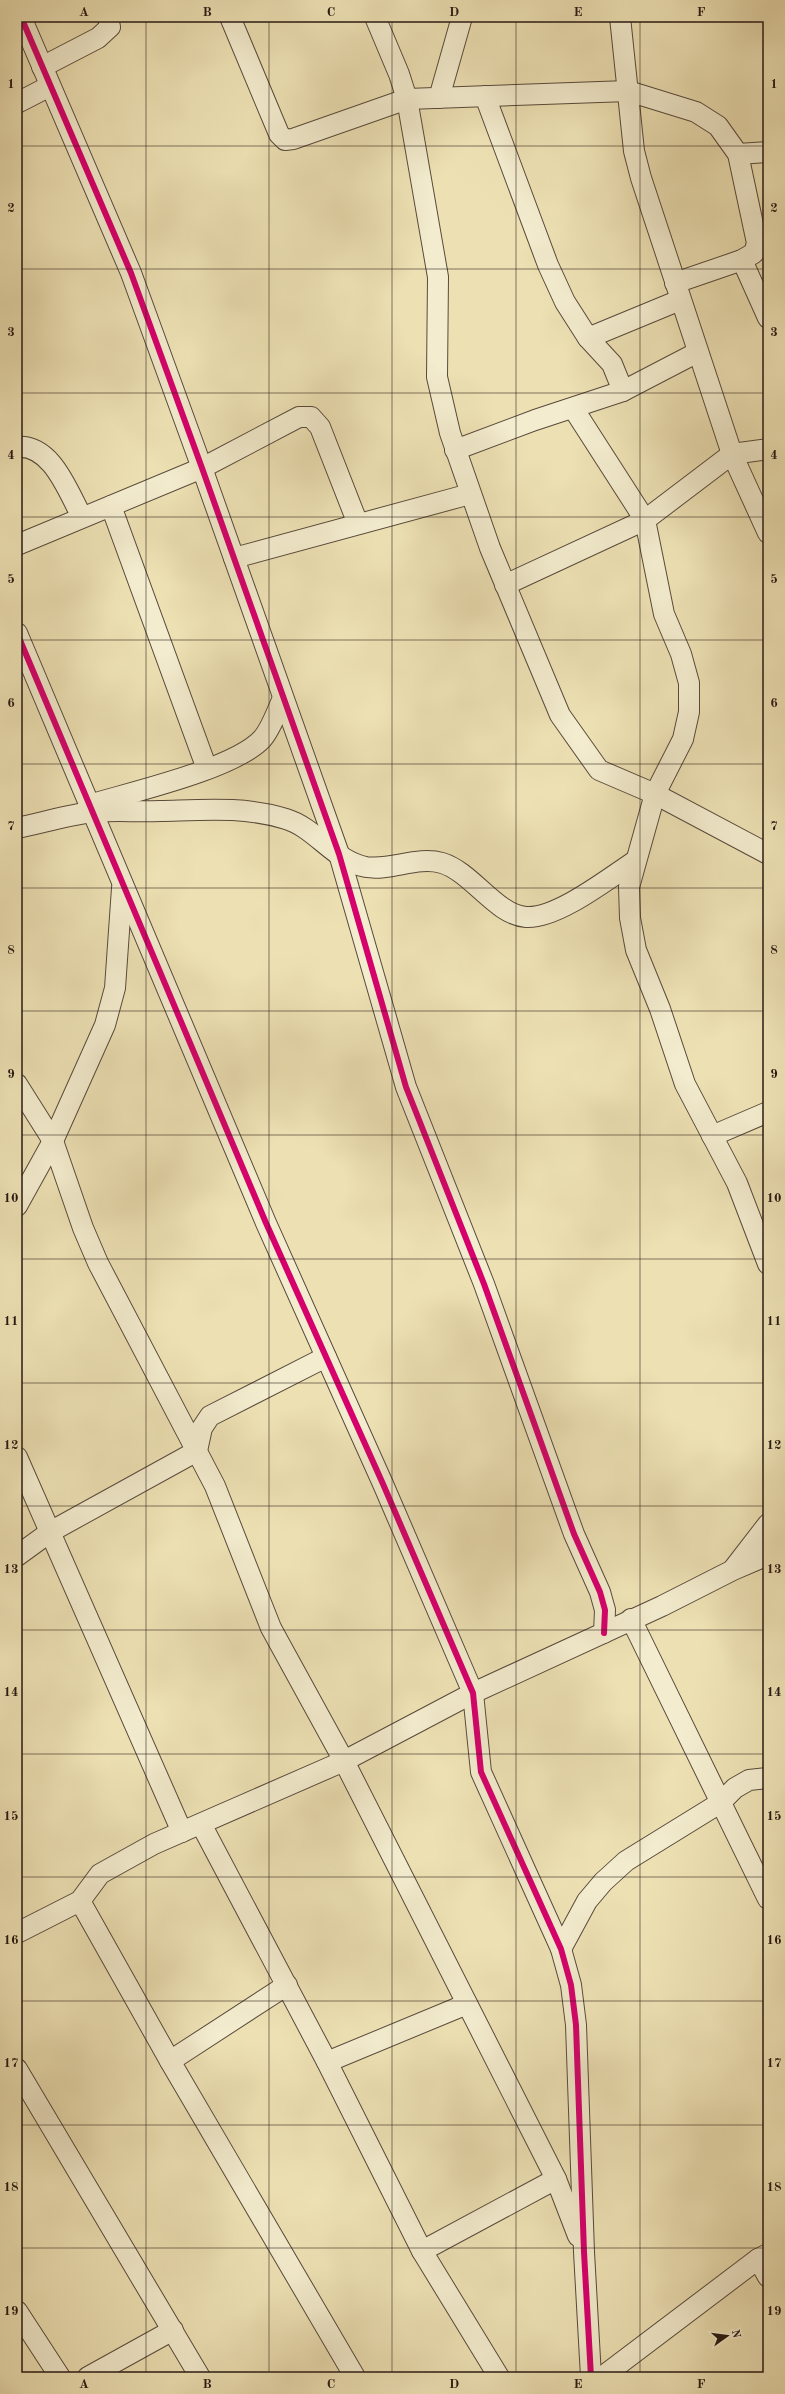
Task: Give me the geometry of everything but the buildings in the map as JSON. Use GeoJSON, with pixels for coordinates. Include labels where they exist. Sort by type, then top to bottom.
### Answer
{"type":"FeatureCollection","features":[{"type":"Feature","properties":{"kind":"street"},"geometry":{"type":"LineString","coordinates":[[21,17],[131,273],[202,468],[338,854],[406,1087],[484,1284],[574,1534],[600,1592],[605,1610],[604,1633]]}},
{"type":"Feature","properties":{"kind":"street"},"geometry":{"type":"LineString","coordinates":[[42,66],[98,38],[110,27],[108,17]]}},
{"type":"Feature","properties":{"kind":"street"},"geometry":{"type":"LineString","coordinates":[[230,17],[279,134],[285,140],[293,139],[407,99],[628,91],[696,112],[718,126],[738,154],[757,243],[754,253],[588,338]]}},
{"type":"Feature","properties":{"kind":"street"},"geometry":{"type":"LineString","coordinates":[[374,17],[399,74],[407,99],[438,277],[437,377],[456,450],[470,494],[505,585],[560,715],[590,760],[599,770],[655,794],[768,854]]}},
{"type":"Feature","properties":{"kind":"street"},"geometry":{"type":"LineString","coordinates":[[439,98],[462,17]]}},
{"type":"Feature","properties":{"kind":"street"},"geometry":{"type":"LineString","coordinates":[[620,17],[636,158],[732,454],[768,533]]}},
{"type":"Feature","properties":{"kind":"street"},"geometry":{"type":"LineString","coordinates":[[17,103],[50,86]]}},
{"type":"Feature","properties":{"kind":"street"},"geometry":{"type":"LineString","coordinates":[[485,96],[548,265],[565,302],[588,338],[612,364],[623,391]]}},
{"type":"Feature","properties":{"kind":"street"},"geometry":{"type":"LineString","coordinates":[[738,154],[768,152]]}},
{"type":"Feature","properties":{"kind":"street"},"geometry":{"type":"LineString","coordinates":[[742,260],[768,318]]}},
{"type":"Feature","properties":{"kind":"street"},"geometry":{"type":"LineString","coordinates":[[456,450],[623,391],[698,352]]}},
{"type":"Feature","properties":{"kind":"street"},"geometry":{"type":"LineString","coordinates":[[573,408],[645,520],[664,614],[681,654],[689,683],[689,712],[683,739],[655,794],[635,861],[629,887],[630,918],[636,950],[660,1009],[685,1084],[737,1183],[768,1264]]}},
{"type":"Feature","properties":{"kind":"street"},"geometry":{"type":"LineString","coordinates":[[17,545],[202,468],[299,417],[311,417],[320,427],[358,524]]}},
{"type":"Feature","properties":{"kind":"street"},"geometry":{"type":"LineString","coordinates":[[17,447],[38,450],[49,459],[82,518]]}},
{"type":"Feature","properties":{"kind":"street"},"geometry":{"type":"LineString","coordinates":[[505,585],[645,520],[732,454],[768,449]]}},
{"type":"Feature","properties":{"kind":"street"},"geometry":{"type":"LineString","coordinates":[[234,558],[470,494]]}},
{"type":"Feature","properties":{"kind":"street"},"geometry":{"type":"LineString","coordinates":[[110,506],[207,769]]}},
{"type":"Feature","properties":{"kind":"street"},"geometry":{"type":"LineString","coordinates":[[17,633],[262,1216],[473,1693],[481,1772],[561,1949],[571,1985],[576,2026],[584,2252],[591,2377]]}},
{"type":"Feature","properties":{"kind":"street"},"geometry":{"type":"LineString","coordinates":[[17,828],[91,808],[207,769],[249,751],[263,738],[283,698]]}},
{"type":"Feature","properties":{"kind":"street"},"geometry":{"type":"LineString","coordinates":[[91,808],[236,810],[263,812],[288,819],[314,832],[338,854],[365,867],[421,862],[442,863],[457,870],[506,909],[525,917],[542,915],[562,908],[635,861]]}},
{"type":"Feature","properties":{"kind":"street"},"geometry":{"type":"LineString","coordinates":[[17,1206],[53,1142],[106,1025],[115,988],[122,884]]}},
{"type":"Feature","properties":{"kind":"street"},"geometry":{"type":"LineString","coordinates":[[17,1084],[53,1142],[83,1228],[98,1263],[197,1451],[220,1499],[271,1628],[344,1761],[556,2179],[584,2252]]}},
{"type":"Feature","properties":{"kind":"street"},"geometry":{"type":"LineString","coordinates":[[712,1136],[768,1112]]}},
{"type":"Feature","properties":{"kind":"street"},"geometry":{"type":"LineString","coordinates":[[17,1556],[50,1532],[197,1451],[202,1428],[210,1416],[326,1358]]}},
{"type":"Feature","properties":{"kind":"street"},"geometry":{"type":"LineString","coordinates":[[17,1456],[182,1832]]}},
{"type":"Feature","properties":{"kind":"street"},"geometry":{"type":"LineString","coordinates":[[732,1570],[768,1524]]}},
{"type":"Feature","properties":{"kind":"street"},"geometry":{"type":"LineString","coordinates":[[17,1933],[80,1901],[100,1874],[154,1844],[344,1761],[473,1693],[691,1592],[732,1570],[768,1555]]}},
{"type":"Feature","properties":{"kind":"street"},"geometry":{"type":"LineString","coordinates":[[631,1619],[768,1899]]}},
{"type":"Feature","properties":{"kind":"street"},"geometry":{"type":"LineString","coordinates":[[561,1949],[587,1901],[603,1882],[626,1861],[720,1803],[735,1788],[749,1780],[768,1778]]}},
{"type":"Feature","properties":{"kind":"street"},"geometry":{"type":"LineString","coordinates":[[201,1824],[327,2062],[422,2251],[499,2377]]}},
{"type":"Feature","properties":{"kind":"street"},"geometry":{"type":"LineString","coordinates":[[80,1901],[170,2062],[355,2377]]}},
{"type":"Feature","properties":{"kind":"street"},"geometry":{"type":"LineString","coordinates":[[170,2062],[287,1985]]}},
{"type":"Feature","properties":{"kind":"street"},"geometry":{"type":"LineString","coordinates":[[327,2062],[467,2004]]}},
{"type":"Feature","properties":{"kind":"street"},"geometry":{"type":"LineString","coordinates":[[17,2069],[200,2377]]}},
{"type":"Feature","properties":{"kind":"street"},"geometry":{"type":"LineString","coordinates":[[422,2251],[556,2179]]}},
{"type":"Feature","properties":{"kind":"street"},"geometry":{"type":"LineString","coordinates":[[602,2377],[763,2256],[768,2277]]}},
{"type":"Feature","properties":{"kind":"street"},"geometry":{"type":"LineString","coordinates":[[17,2311],[60,2377]]}},
{"type":"Feature","properties":{"kind":"street"},"geometry":{"type":"LineString","coordinates":[[88,2377],[173,2330]]}},
{"type":"Feature","properties":{"kind":"cycle path"},"geometry":{"type":"LineString","coordinates":[[21,17],[131,273],[202,468],[339,854],[406,1087],[484,1284],[574,1534],[600,1592],[605,1610],[604,1633]]}},
{"type":"Feature","properties":{"kind":"cycle path"},"geometry":{"type":"LineString","coordinates":[[17,633],[266,1223],[383,1484],[473,1693],[481,1772],[561,1949],[571,1985],[576,2025],[584,2252],[591,2377]]}}]}
